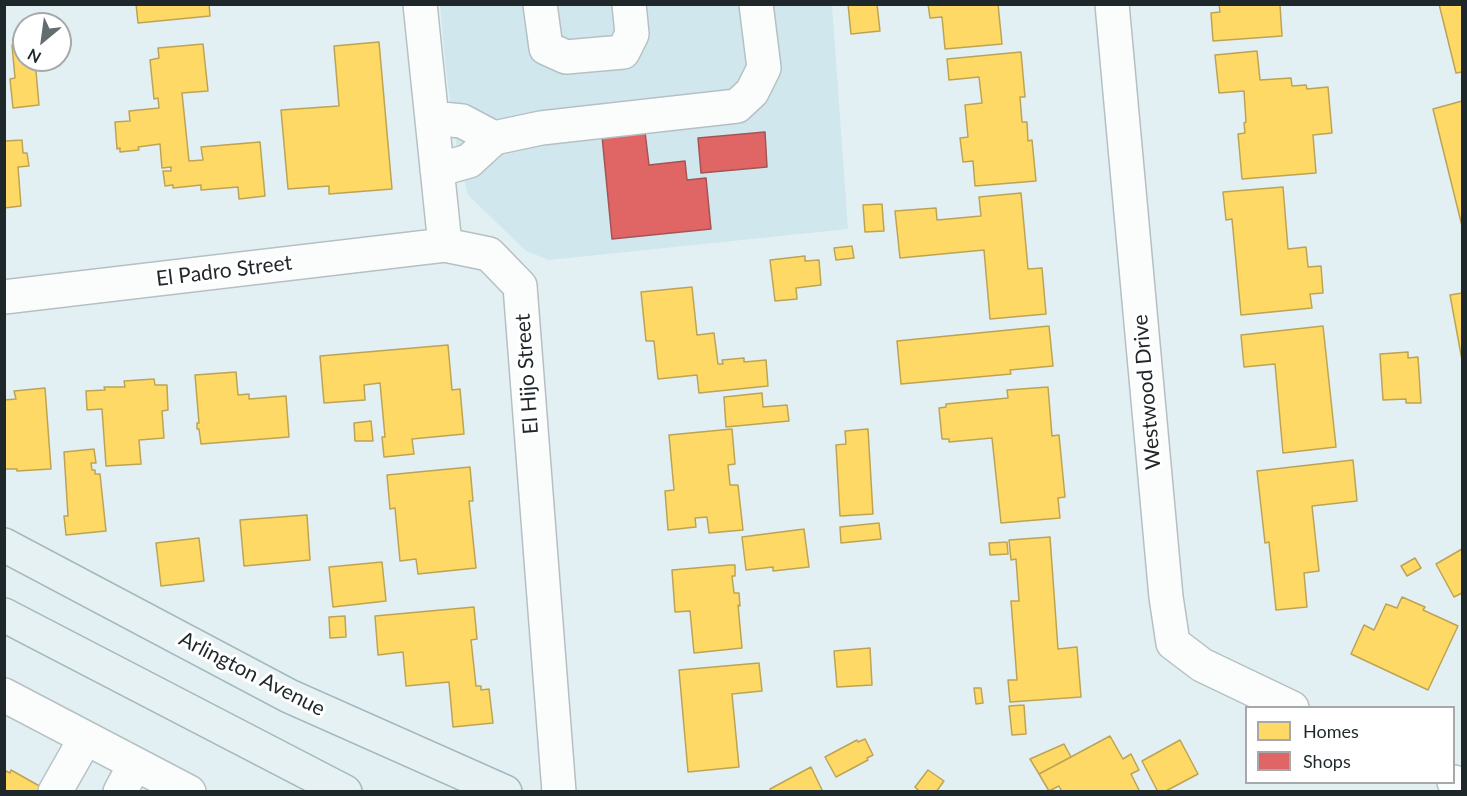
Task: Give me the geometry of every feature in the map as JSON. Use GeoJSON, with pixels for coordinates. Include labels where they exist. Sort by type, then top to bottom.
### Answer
{"type":"FeatureCollection","features":[{"type":"Feature","properties":{"kind":"main road","name":"Arlington Avenue"},"geometry":{"type":"LineString","coordinates":[[4,545],[289,696],[505,792]]}},
{"type":"Feature","properties":{"kind":"main road"},"geometry":{"type":"LineString","coordinates":[[4,615],[339,790]]}},
{"type":"Feature","properties":{"kind":"street"},"geometry":{"type":"LineString","coordinates":[[420,4],[444,244]]}},
{"type":"Feature","properties":{"kind":"street"},"geometry":{"type":"LineString","coordinates":[[540,4],[546,48],[566,57],[623,52],[632,34],[629,4]]}},
{"type":"Feature","properties":{"kind":"street"},"geometry":{"type":"LineString","coordinates":[[437,170],[469,161],[494,138],[540,128],[737,106],[752,92],[765,68],[756,4]]}},
{"type":"Feature","properties":{"kind":"street","name":"Westwood Drive"},"geometry":{"type":"LineString","coordinates":[[1112,4],[1166,597],[1173,643],[1202,666],[1288,706]]}},
{"type":"Feature","properties":{"kind":"street"},"geometry":{"type":"LineString","coordinates":[[432,118],[462,121],[494,138]]}},
{"type":"Feature","properties":{"kind":"street","name":"El Padro Street"},"geometry":{"type":"LineString","coordinates":[[4,297],[444,244]]}},
{"type":"Feature","properties":{"kind":"street","name":"El Hijo Street"},"geometry":{"type":"LineString","coordinates":[[444,244],[489,254],[520,286],[559,792]]}},
{"type":"Feature","properties":{"kind":"street"},"geometry":{"type":"LineString","coordinates":[[4,695],[85,738],[128,778],[189,792]]}},
{"type":"Feature","properties":{"kind":"street"},"geometry":{"type":"LineString","coordinates":[[55,792],[85,738]]}},
{"type":"Feature","properties":{"kind":"shaded area"},"geometry":{"type":"Polygon","coordinates":[[[440,5],[832,5],[848,229],[549,260],[526,251],[468,195],[457,150],[440,5]]]}},
{"type":"Feature","properties":{"kind":"building: Homes"},"geometry":{"type":"Polygon","coordinates":[[[136,4],[209,4],[210,16],[138,23],[136,4]]]}},
{"type":"Feature","properties":{"kind":"building: Homes"},"geometry":{"type":"Polygon","coordinates":[[[848,4],[877,4],[880,31],[851,34],[848,4]]]}},
{"type":"Feature","properties":{"kind":"building: Homes"},"geometry":{"type":"Polygon","coordinates":[[[928,4],[998,4],[1002,44],[945,49],[942,17],[930,18],[928,4]]]}},
{"type":"Feature","properties":{"kind":"building: Homes"},"geometry":{"type":"Polygon","coordinates":[[[1219,4],[1283,4],[1280,5],[1282,36],[1213,41],[1211,13],[1220,12],[1219,4]]]}},
{"type":"Feature","properties":{"kind":"building: Homes"},"geometry":{"type":"Polygon","coordinates":[[[1439,4],[1462,4],[1462,72],[1456,73],[1439,4]]]}},
{"type":"Feature","properties":{"kind":"building: Homes"},"geometry":{"type":"Polygon","coordinates":[[[379,42],[392,189],[329,194],[329,186],[288,189],[281,110],[339,106],[334,46],[379,42]]]}},
{"type":"Feature","properties":{"kind":"building: Homes"},"geometry":{"type":"Polygon","coordinates":[[[203,44],[208,91],[182,93],[189,161],[203,160],[201,147],[260,142],[265,196],[239,199],[238,187],[201,190],[201,185],[173,188],[173,185],[165,186],[163,171],[171,171],[171,167],[162,168],[160,144],[138,147],[139,150],[120,152],[120,148],[117,149],[115,122],[130,121],[129,111],[159,108],[158,98],[154,99],[150,60],[159,58],[158,48],[203,44]]]}},
{"type":"Feature","properties":{"kind":"building: Homes"},"geometry":{"type":"Polygon","coordinates":[[[1257,51],[1260,80],[1291,78],[1292,86],[1306,85],[1307,89],[1328,87],[1332,133],[1313,135],[1316,173],[1242,179],[1238,134],[1245,133],[1244,91],[1219,93],[1215,55],[1257,51]]]}},
{"type":"Feature","properties":{"kind":"building: Homes"},"geometry":{"type":"Polygon","coordinates":[[[1021,52],[1025,97],[1020,97],[1022,122],[1027,122],[1028,141],[1032,140],[1036,181],[975,186],[973,161],[963,162],[960,138],[968,137],[965,105],[982,103],[979,77],[949,80],[947,59],[1021,52]]]}},
{"type":"Feature","properties":{"kind":"building: Homes"},"geometry":{"type":"Polygon","coordinates":[[[14,72],[36,72],[39,105],[13,108],[10,79],[15,78],[14,72]]]}},
{"type":"Feature","properties":{"kind":"building: Homes"},"geometry":{"type":"Polygon","coordinates":[[[1462,101],[1462,226],[1433,109],[1462,101]]]}},
{"type":"Feature","properties":{"kind":"building: Homes"},"geometry":{"type":"Polygon","coordinates":[[[22,140],[23,153],[27,153],[29,166],[18,167],[21,206],[4,208],[5,141],[22,140]]]}},
{"type":"Feature","properties":{"kind":"building: Homes"},"geometry":{"type":"Polygon","coordinates":[[[1283,187],[1288,249],[1306,247],[1308,267],[1321,266],[1323,293],[1310,294],[1312,308],[1241,315],[1232,219],[1226,220],[1223,192],[1283,187]]]}},
{"type":"Feature","properties":{"kind":"building: Homes"},"geometry":{"type":"Polygon","coordinates":[[[1021,193],[1028,269],[1042,268],[1046,314],[990,319],[984,250],[900,258],[895,211],[936,208],[937,220],[981,216],[979,197],[1021,193]]]}},
{"type":"Feature","properties":{"kind":"building: Homes"},"geometry":{"type":"Polygon","coordinates":[[[882,204],[884,231],[865,232],[863,205],[882,204]]]}},
{"type":"Feature","properties":{"kind":"building: Homes"},"geometry":{"type":"Polygon","coordinates":[[[852,246],[854,258],[836,260],[834,248],[852,246]]]}},
{"type":"Feature","properties":{"kind":"building: Homes"},"geometry":{"type":"Polygon","coordinates":[[[805,256],[805,261],[819,260],[821,285],[796,288],[797,299],[775,301],[770,260],[805,256]]]}},
{"type":"Feature","properties":{"kind":"building: Homes"},"geometry":{"type":"Polygon","coordinates":[[[692,287],[697,335],[714,333],[718,364],[723,364],[722,360],[744,358],[744,362],[766,360],[768,386],[699,393],[697,375],[658,379],[654,341],[646,341],[641,292],[692,287]]]}},
{"type":"Feature","properties":{"kind":"building: Homes"},"geometry":{"type":"Polygon","coordinates":[[[1462,293],[1462,360],[1450,295],[1462,293]]]}},
{"type":"Feature","properties":{"kind":"building: Homes"},"geometry":{"type":"Polygon","coordinates":[[[1049,326],[1053,366],[1010,370],[1011,374],[901,384],[897,341],[1049,326]]]}},
{"type":"Feature","properties":{"kind":"building: Homes"},"geometry":{"type":"Polygon","coordinates":[[[1323,326],[1336,447],[1283,453],[1275,364],[1244,367],[1241,335],[1323,326]]]}},
{"type":"Feature","properties":{"kind":"building: Homes"},"geometry":{"type":"Polygon","coordinates":[[[448,345],[452,390],[460,389],[464,434],[412,439],[414,454],[384,457],[382,437],[385,437],[380,383],[364,385],[365,400],[324,403],[320,356],[448,345]]]}},
{"type":"Feature","properties":{"kind":"building: Homes"},"geometry":{"type":"Polygon","coordinates":[[[1408,352],[1408,358],[1418,357],[1421,403],[1406,403],[1406,399],[1383,400],[1380,354],[1408,352]]]}},
{"type":"Feature","properties":{"kind":"building: Homes"},"geometry":{"type":"Polygon","coordinates":[[[236,372],[238,395],[249,394],[249,399],[286,396],[289,437],[201,444],[199,429],[197,429],[197,423],[199,423],[195,375],[236,372]]]}},
{"type":"Feature","properties":{"kind":"building: Homes"},"geometry":{"type":"Polygon","coordinates":[[[154,379],[155,385],[167,385],[168,410],[162,411],[164,438],[139,440],[141,464],[106,466],[102,409],[87,410],[86,391],[105,390],[104,387],[125,387],[124,381],[154,379]]]}},
{"type":"Feature","properties":{"kind":"building: Homes"},"geometry":{"type":"Polygon","coordinates":[[[1048,387],[1052,436],[1059,435],[1065,497],[1058,498],[1060,518],[1001,523],[992,438],[949,442],[949,439],[942,439],[939,408],[946,407],[946,404],[1008,398],[1007,390],[1048,387]]]}},
{"type":"Feature","properties":{"kind":"building: Homes"},"geometry":{"type":"Polygon","coordinates":[[[45,388],[51,469],[17,471],[17,469],[4,469],[4,400],[16,399],[14,391],[45,388]]]}},
{"type":"Feature","properties":{"kind":"building: Homes"},"geometry":{"type":"Polygon","coordinates":[[[762,393],[763,407],[787,405],[789,421],[726,427],[724,397],[762,393]]]}},
{"type":"Feature","properties":{"kind":"building: Homes"},"geometry":{"type":"Polygon","coordinates":[[[371,421],[373,441],[355,441],[354,423],[371,421]]]}},
{"type":"Feature","properties":{"kind":"building: Homes"},"geometry":{"type":"Polygon","coordinates":[[[732,429],[735,464],[728,465],[730,485],[738,485],[743,530],[709,533],[707,517],[695,518],[696,527],[668,530],[665,491],[674,490],[669,435],[732,429]]]}},
{"type":"Feature","properties":{"kind":"building: Homes"},"geometry":{"type":"Polygon","coordinates":[[[868,429],[873,514],[840,516],[836,445],[846,444],[845,431],[868,429]]]}},
{"type":"Feature","properties":{"kind":"building: Homes"},"geometry":{"type":"Polygon","coordinates":[[[94,449],[96,463],[91,463],[92,470],[95,470],[95,474],[100,474],[106,531],[66,535],[64,516],[68,516],[64,452],[94,449]]]}},
{"type":"Feature","properties":{"kind":"building: Homes"},"geometry":{"type":"Polygon","coordinates":[[[1353,460],[1357,501],[1312,506],[1319,571],[1304,573],[1307,607],[1276,610],[1269,542],[1265,543],[1257,471],[1353,460]]]}},
{"type":"Feature","properties":{"kind":"building: Homes"},"geometry":{"type":"Polygon","coordinates":[[[470,467],[473,501],[469,501],[476,568],[418,574],[416,559],[400,561],[395,508],[390,509],[387,475],[470,467]]]}},
{"type":"Feature","properties":{"kind":"building: Homes"},"geometry":{"type":"Polygon","coordinates":[[[307,515],[310,560],[244,566],[240,520],[307,515]]]}},
{"type":"Feature","properties":{"kind":"building: Homes"},"geometry":{"type":"Polygon","coordinates":[[[879,523],[881,539],[841,543],[840,527],[879,523]]]}},
{"type":"Feature","properties":{"kind":"building: Homes"},"geometry":{"type":"Polygon","coordinates":[[[804,529],[809,567],[773,571],[773,567],[746,570],[742,537],[804,529]]]}},
{"type":"Feature","properties":{"kind":"building: Homes"},"geometry":{"type":"Polygon","coordinates":[[[1050,537],[1058,649],[1077,647],[1081,697],[1010,702],[1008,680],[1017,680],[1011,601],[1019,601],[1016,559],[1011,560],[1009,540],[1050,537]]]}},
{"type":"Feature","properties":{"kind":"building: Homes"},"geometry":{"type":"Polygon","coordinates":[[[199,538],[204,581],[161,586],[156,543],[199,538]]]}},
{"type":"Feature","properties":{"kind":"building: Homes"},"geometry":{"type":"Polygon","coordinates":[[[1007,542],[1008,554],[990,555],[989,543],[1007,542]]]}},
{"type":"Feature","properties":{"kind":"building: Homes"},"geometry":{"type":"Polygon","coordinates":[[[1462,549],[1462,593],[1454,597],[1436,564],[1462,549]]]}},
{"type":"Feature","properties":{"kind":"building: Homes"},"geometry":{"type":"Polygon","coordinates":[[[1415,558],[1421,568],[1407,576],[1401,566],[1415,558]]]}},
{"type":"Feature","properties":{"kind":"building: Homes"},"geometry":{"type":"Polygon","coordinates":[[[382,562],[386,601],[333,607],[329,567],[382,562]]]}},
{"type":"Feature","properties":{"kind":"building: Homes"},"geometry":{"type":"Polygon","coordinates":[[[735,565],[735,576],[732,576],[734,593],[739,593],[742,648],[694,653],[690,611],[675,612],[672,570],[735,565]]]}},
{"type":"Feature","properties":{"kind":"building: Homes"},"geometry":{"type":"Polygon","coordinates":[[[1402,597],[1425,607],[1423,610],[1458,626],[1428,690],[1351,654],[1364,625],[1374,630],[1386,604],[1397,608],[1402,597]]]}},
{"type":"Feature","properties":{"kind":"building: Homes"},"geometry":{"type":"Polygon","coordinates":[[[474,607],[477,639],[471,640],[476,686],[481,686],[481,690],[489,689],[493,723],[453,727],[449,682],[406,686],[403,652],[378,655],[375,616],[474,607]]]}},
{"type":"Feature","properties":{"kind":"building: Homes"},"geometry":{"type":"Polygon","coordinates":[[[345,616],[346,637],[330,638],[329,617],[345,616]]]}},
{"type":"Feature","properties":{"kind":"building: Homes"},"geometry":{"type":"Polygon","coordinates":[[[870,648],[872,685],[837,687],[834,651],[870,648]]]}},
{"type":"Feature","properties":{"kind":"building: Homes"},"geometry":{"type":"Polygon","coordinates":[[[759,663],[762,691],[732,694],[739,767],[688,772],[679,670],[759,663]]]}},
{"type":"Feature","properties":{"kind":"building: Homes"},"geometry":{"type":"Polygon","coordinates":[[[974,688],[981,688],[983,703],[976,704],[974,688]]]}},
{"type":"Feature","properties":{"kind":"building: Homes"},"geometry":{"type":"Polygon","coordinates":[[[1024,705],[1026,734],[1012,735],[1009,706],[1024,705]]]}},
{"type":"Feature","properties":{"kind":"building: Homes"},"geometry":{"type":"Polygon","coordinates":[[[1110,736],[1123,759],[1131,754],[1139,770],[1131,774],[1140,792],[1062,792],[1059,786],[1049,791],[1039,774],[1110,736]]]}},
{"type":"Feature","properties":{"kind":"building: Homes"},"geometry":{"type":"Polygon","coordinates":[[[865,739],[873,755],[836,777],[825,757],[857,740],[858,742],[865,739]]]}},
{"type":"Feature","properties":{"kind":"building: Homes"},"geometry":{"type":"Polygon","coordinates":[[[1180,740],[1198,774],[1164,792],[1158,792],[1142,761],[1180,740]]]}},
{"type":"Feature","properties":{"kind":"building: Homes"},"geometry":{"type":"Polygon","coordinates":[[[1064,744],[1071,757],[1039,774],[1030,759],[1064,744]]]}},
{"type":"Feature","properties":{"kind":"building: Homes"},"geometry":{"type":"Polygon","coordinates":[[[811,767],[823,792],[771,792],[770,789],[811,767]]]}},
{"type":"Feature","properties":{"kind":"building: Homes"},"geometry":{"type":"Polygon","coordinates":[[[4,770],[10,773],[11,770],[43,788],[41,792],[4,792],[4,770]]]}},
{"type":"Feature","properties":{"kind":"building: Homes"},"geometry":{"type":"Polygon","coordinates":[[[928,770],[944,781],[936,792],[920,792],[915,787],[928,770]]]}},
{"type":"Feature","properties":{"kind":"building: Shops"},"geometry":{"type":"Polygon","coordinates":[[[645,132],[649,165],[685,161],[687,180],[706,178],[711,229],[612,239],[602,136],[645,132]]]}},
{"type":"Feature","properties":{"kind":"building: Shops"},"geometry":{"type":"Polygon","coordinates":[[[765,132],[767,167],[701,173],[698,138],[765,132]]]}}]}
